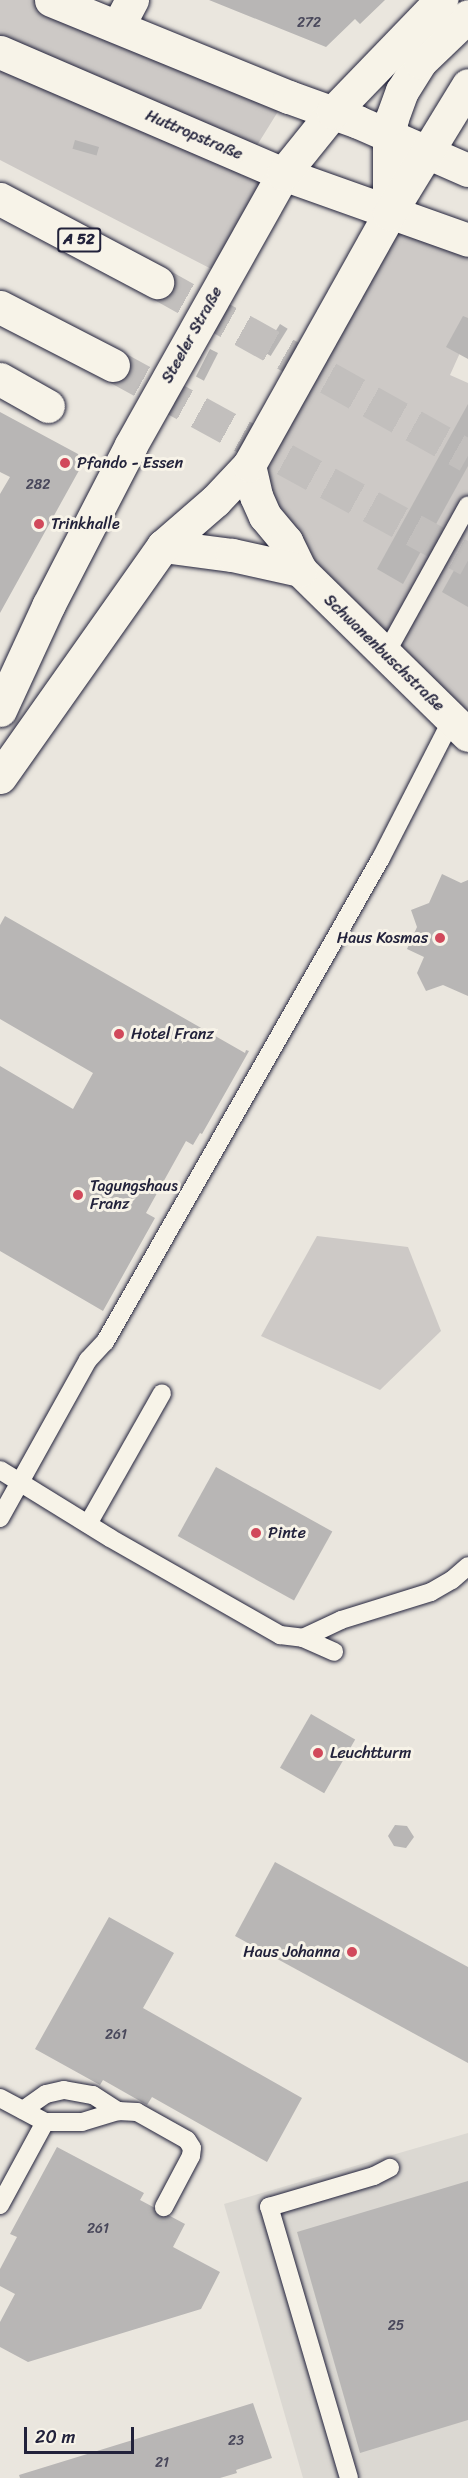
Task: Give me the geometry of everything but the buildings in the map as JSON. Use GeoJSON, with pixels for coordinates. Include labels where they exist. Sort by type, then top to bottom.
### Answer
{"type":"FeatureCollection","features":[{"type":"Feature","properties":{"kind":"main road"},"geometry":{"type":"LineString","coordinates":[[51,0],[125,13],[289,97],[333,112],[468,170]]}},
{"type":"Feature","properties":{"kind":"main road","name":"Steeler Straße"},"geometry":{"type":"LineString","coordinates":[[0,710],[48,606],[131,445],[283,174],[333,112],[441,0]]}},
{"type":"Feature","properties":{"kind":"main road"},"geometry":{"type":"LineString","coordinates":[[389,214],[389,135],[392,118],[402,91],[420,62],[468,16]]}},
{"type":"Feature","properties":{"kind":"main road","name":"Huttropstraße"},"geometry":{"type":"LineString","coordinates":[[0,52],[283,174],[389,214],[468,240]]}},
{"type":"Feature","properties":{"kind":"main road"},"geometry":{"type":"LineString","coordinates":[[0,777],[163,546],[215,501],[249,465],[389,214],[468,85]]}},
{"type":"Feature","properties":{"kind":"main road","name":"A 52"},"geometry":{"type":"LineString","coordinates":[[0,199],[157,282]]}},
{"type":"Feature","properties":{"kind":"main road"},"geometry":{"type":"LineString","coordinates":[[0,307],[113,365]]}},
{"type":"Feature","properties":{"kind":"main road"},"geometry":{"type":"LineString","coordinates":[[0,379],[48,405]]}},
{"type":"Feature","properties":{"kind":"main road","name":"Schwanenbuschstraße"},"geometry":{"type":"LineString","coordinates":[[249,465],[256,496],[266,516],[286,542],[300,570],[460,727]]}},
{"type":"Feature","properties":{"kind":"main road"},"geometry":{"type":"LineString","coordinates":[[163,546],[232,555],[300,570]]}},
{"type":"Feature","properties":{"kind":"lane"},"geometry":{"type":"LineString","coordinates":[[385,655],[468,505]]}},
{"type":"Feature","properties":{"kind":"lane"},"geometry":{"type":"LineString","coordinates":[[0,1518],[88,1360],[111,1332],[381,858],[460,727]]}},
{"type":"Feature","properties":{"kind":"lane"},"geometry":{"type":"LineString","coordinates":[[88,1524],[162,1393]]}},
{"type":"Feature","properties":{"kind":"lane"},"geometry":{"type":"LineString","coordinates":[[0,1470],[88,1524],[280,1635],[303,1638],[334,1652]]}},
{"type":"Feature","properties":{"kind":"lane"},"geometry":{"type":"LineString","coordinates":[[303,1638],[341,1620],[431,1592],[452,1580],[468,1566]]}},
{"type":"Feature","properties":{"kind":"lane"},"geometry":{"type":"LineString","coordinates":[[23,2110],[46,2094],[64,2090],[93,2095],[118,2111]]}},
{"type":"Feature","properties":{"kind":"lane"},"geometry":{"type":"LineString","coordinates":[[0,2098],[45,2122],[82,2122],[118,2111],[137,2112],[187,2140],[192,2148],[191,2156],[164,2207]]}},
{"type":"Feature","properties":{"kind":"lane"},"geometry":{"type":"LineString","coordinates":[[0,2205],[45,2122]]}},
{"type":"Feature","properties":{"kind":"lane"},"geometry":{"type":"LineString","coordinates":[[349,2478],[269,2207],[374,2176],[390,2168]]}},
{"type":"Feature","properties":{"kind":"shaded area"},"geometry":{"type":"Polygon","coordinates":[[[0,0],[45,0],[287,97],[248,160],[279,175],[223,275],[0,160],[0,0]]]}},
{"type":"Feature","properties":{"kind":"shaded area"},"geometry":{"type":"Polygon","coordinates":[[[390,217],[468,243],[468,335],[450,375],[468,383],[468,730],[262,520],[265,439],[390,217]]]}},
{"type":"Feature","properties":{"kind":"shaded area"},"geometry":{"type":"Polygon","coordinates":[[[317,1236],[408,1247],[441,1331],[380,1390],[261,1336],[317,1236]]]}},
{"type":"Feature","properties":{"kind":"shaded area"},"geometry":{"type":"Polygon","coordinates":[[[468,2133],[468,2478],[303,2478],[224,2204],[468,2133]]]}},
{"type":"Feature","properties":{"kind":"tunnel"},"geometry":{"type":"LineString","coordinates":[[157,282],[468,456]]}},
{"type":"Feature","properties":{"kind":"tunnel"},"geometry":{"type":"LineString","coordinates":[[113,365],[468,559]]}},
{"type":"Feature","properties":{"kind":"place","name":"Pfando - Essen"},"geometry":{"type":"Point","coordinates":[65,463]}},
{"type":"Feature","properties":{"kind":"place","name":"Trinkhalle"},"geometry":{"type":"Point","coordinates":[39,524]}},
{"type":"Feature","properties":{"kind":"place","name":"Haus Kosmas"},"geometry":{"type":"Point","coordinates":[440,938]}},
{"type":"Feature","properties":{"kind":"place","name":"Hotel Franz"},"geometry":{"type":"Point","coordinates":[119,1034]}},
{"type":"Feature","properties":{"kind":"place","name":"Tagungshaus Franz"},"geometry":{"type":"Point","coordinates":[78,1195]}},
{"type":"Feature","properties":{"kind":"place","name":"Pinte"},"geometry":{"type":"Point","coordinates":[256,1533]}},
{"type":"Feature","properties":{"kind":"place","name":"Leuchtturm"},"geometry":{"type":"Point","coordinates":[318,1753]}},
{"type":"Feature","properties":{"kind":"place","name":"Haus Johanna"},"geometry":{"type":"Point","coordinates":[352,1952]}}]}
